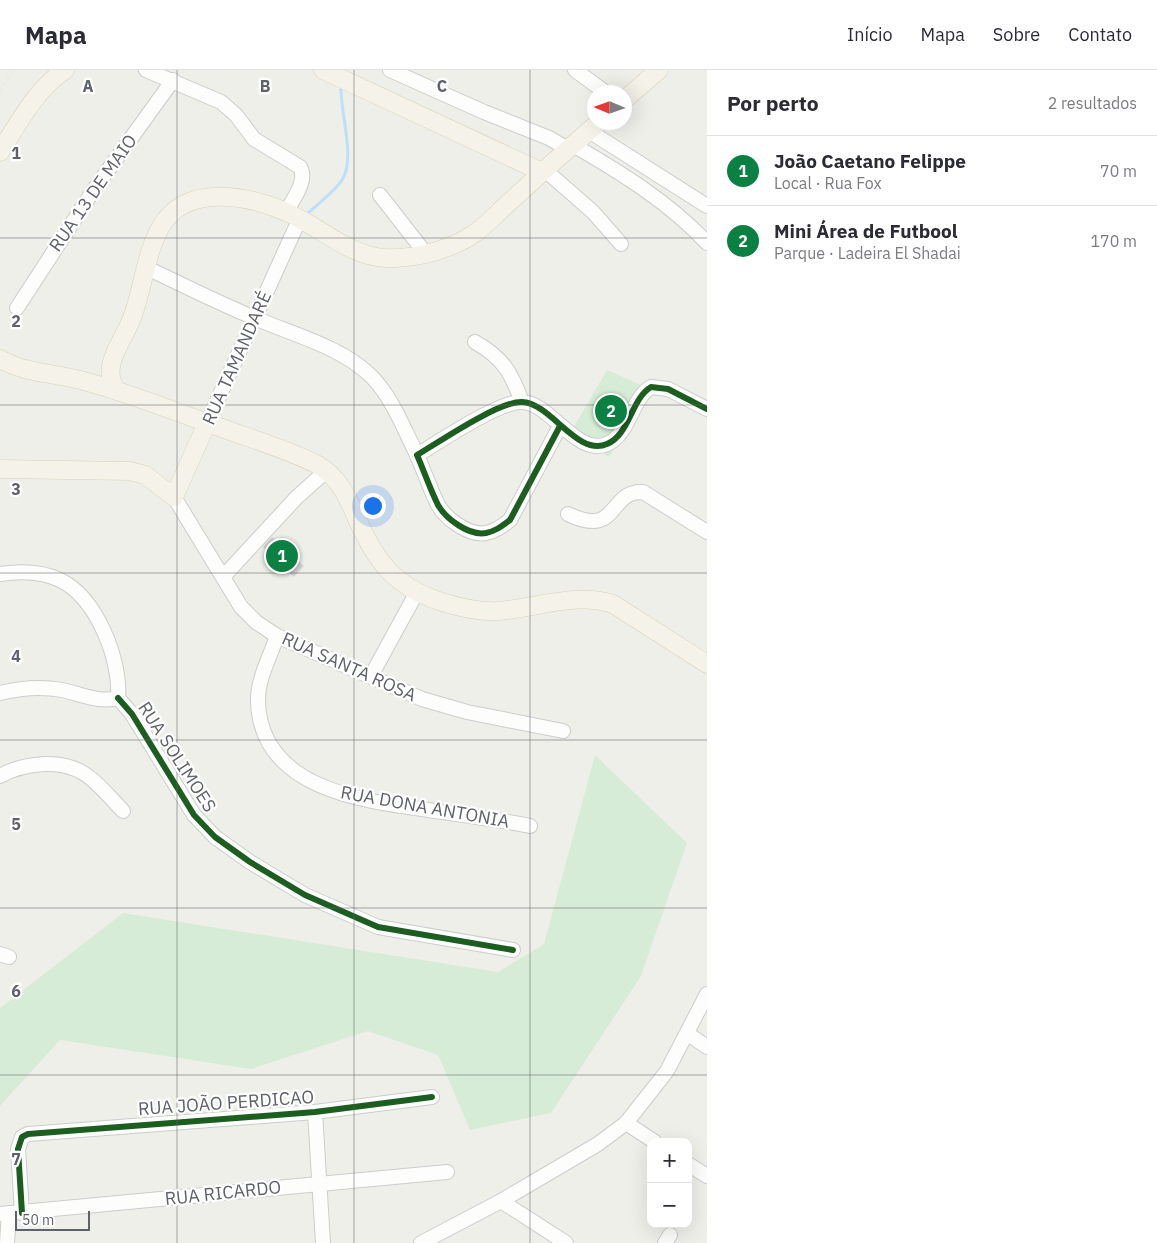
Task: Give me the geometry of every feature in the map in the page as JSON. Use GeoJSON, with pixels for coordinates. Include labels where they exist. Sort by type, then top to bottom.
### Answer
{"type":"FeatureCollection","features":[{"type":"Feature","properties":{"kind":"main road"},"geometry":{"type":"LineString","coordinates":[[0,152],[38,94],[49,82],[65,70]]}},
{"type":"Feature","properties":{"kind":"main road"},"geometry":{"type":"LineString","coordinates":[[632,93],[659,70]]}},
{"type":"Feature","properties":{"kind":"main road"},"geometry":{"type":"LineString","coordinates":[[327,72],[544,171]]}},
{"type":"Feature","properties":{"kind":"main road"},"geometry":{"type":"LineString","coordinates":[[117,391],[110,380],[112,360],[134,311],[161,227],[173,212],[190,201],[211,196],[248,200],[293,215],[340,242],[377,257],[392,258],[426,254],[444,248],[475,233],[590,130]]}},
{"type":"Feature","properties":{"kind":"main road"},"geometry":{"type":"LineString","coordinates":[[0,359],[38,373],[79,380],[117,391],[306,460],[326,470],[346,494],[382,565],[396,580],[417,592],[456,606],[496,611],[580,599],[603,601],[613,604],[707,664]]}},
{"type":"Feature","properties":{"kind":"main road"},"geometry":{"type":"LineString","coordinates":[[79,380],[98,371],[112,360]]}},
{"type":"Feature","properties":{"kind":"main road","name":"RUA TAMANDARÉ"},"geometry":{"type":"LineString","coordinates":[[174,497],[207,423]]}},
{"type":"Feature","properties":{"kind":"main road","name":"RUA SANTA ROSA"},"geometry":{"type":"LineString","coordinates":[[0,469],[130,471],[145,475],[174,497]]}},
{"type":"Feature","properties":{"kind":"street"},"geometry":{"type":"LineString","coordinates":[[146,70],[173,80]]}},
{"type":"Feature","properties":{"kind":"street"},"geometry":{"type":"LineString","coordinates":[[390,70],[484,112],[570,147],[632,180],[697,232],[707,243]]}},
{"type":"Feature","properties":{"kind":"street"},"geometry":{"type":"LineString","coordinates":[[575,70],[595,85]]}},
{"type":"Feature","properties":{"kind":"street","name":"RUA TAMANDARÉ"},"geometry":{"type":"LineString","coordinates":[[173,80],[225,105],[236,115],[254,138],[300,167],[302,172],[293,215],[254,318],[207,423]]}},
{"type":"Feature","properties":{"kind":"street","name":"RUA 13 DE MAIO"},"geometry":{"type":"LineString","coordinates":[[16,308],[88,198],[173,80]]}},
{"type":"Feature","properties":{"kind":"street"},"geometry":{"type":"LineString","coordinates":[[598,130],[707,206]]}},
{"type":"Feature","properties":{"kind":"street"},"geometry":{"type":"LineString","coordinates":[[544,171],[593,212],[621,244]]}},
{"type":"Feature","properties":{"kind":"street"},"geometry":{"type":"LineString","coordinates":[[380,195],[426,254]]}},
{"type":"Feature","properties":{"kind":"street"},"geometry":{"type":"LineString","coordinates":[[147,268],[254,318],[334,351],[371,376],[386,396],[417,455],[439,507],[460,526],[485,534],[498,529],[510,520],[560,426]]}},
{"type":"Feature","properties":{"kind":"street"},"geometry":{"type":"LineString","coordinates":[[475,342],[500,359],[511,376],[522,402]]}},
{"type":"Feature","properties":{"kind":"street"},"geometry":{"type":"LineString","coordinates":[[417,455],[492,412],[512,403],[522,402],[542,409],[560,426],[592,445],[607,444],[619,434],[644,394],[651,387],[668,389],[707,409]]}},
{"type":"Feature","properties":{"kind":"street"},"geometry":{"type":"LineString","coordinates":[[223,577],[296,498],[326,470]]}},
{"type":"Feature","properties":{"kind":"street"},"geometry":{"type":"LineString","coordinates":[[568,514],[579,519],[600,521],[609,516],[628,495],[635,492],[643,492],[707,532]]}},
{"type":"Feature","properties":{"kind":"street","name":"RUA SANTA ROSA"},"geometry":{"type":"LineString","coordinates":[[174,497],[247,613],[277,636],[296,647],[371,676],[422,699],[467,712],[563,731]]}},
{"type":"Feature","properties":{"kind":"street"},"geometry":{"type":"LineString","coordinates":[[0,574],[29,572],[43,574],[60,580],[76,592],[88,606],[100,626],[115,661],[119,684],[118,698],[100,700],[61,690],[41,688],[22,688],[0,693]]}},
{"type":"Feature","properties":{"kind":"street"},"geometry":{"type":"LineString","coordinates":[[371,676],[417,592]]}},
{"type":"Feature","properties":{"kind":"street","name":"RUA DONA ANTONIA"},"geometry":{"type":"LineString","coordinates":[[277,636],[260,683],[258,701],[260,718],[266,736],[276,752],[293,771],[314,784],[355,798],[530,826]]}},
{"type":"Feature","properties":{"kind":"street","name":"RUA SOLIMOES"},"geometry":{"type":"LineString","coordinates":[[118,698],[132,714],[194,815],[215,837],[250,862],[305,895],[378,927],[513,950]]}},
{"type":"Feature","properties":{"kind":"street"},"geometry":{"type":"LineString","coordinates":[[0,776],[23,766],[69,765],[85,773],[123,811]]}},
{"type":"Feature","properties":{"kind":"street"},"geometry":{"type":"LineString","coordinates":[[421,1243],[501,1201],[598,1144],[626,1123],[667,1071],[688,1034],[707,994]]}},
{"type":"Feature","properties":{"kind":"street"},"geometry":{"type":"LineString","coordinates":[[688,1034],[707,1047]]}},
{"type":"Feature","properties":{"kind":"street","name":"RUA JOÃO PERDICAO"},"geometry":{"type":"LineString","coordinates":[[10,1213],[18,1148],[22,1137],[34,1133],[315,1112],[432,1097]]}},
{"type":"Feature","properties":{"kind":"street"},"geometry":{"type":"LineString","coordinates":[[315,1112],[323,1243]]}},
{"type":"Feature","properties":{"kind":"street"},"geometry":{"type":"LineString","coordinates":[[626,1123],[649,1138]]}},
{"type":"Feature","properties":{"kind":"street"},"geometry":{"type":"LineString","coordinates":[[692,1167],[707,1176]]}},
{"type":"Feature","properties":{"kind":"street","name":"RUA RICARDO"},"geometry":{"type":"LineString","coordinates":[[10,1213],[447,1172]]}},
{"type":"Feature","properties":{"kind":"street"},"geometry":{"type":"LineString","coordinates":[[501,1201],[566,1243]]}},
{"type":"Feature","properties":{"kind":"street"},"geometry":{"type":"LineString","coordinates":[[7,1243],[10,1213]]}},
{"type":"Feature","properties":{"kind":"green space"},"geometry":{"type":"Polygon","coordinates":[[[607,370],[652,390],[609,457],[571,432],[607,370]]]}},
{"type":"Feature","properties":{"kind":"green space"},"geometry":{"type":"Polygon","coordinates":[[[595,755],[687,843],[641,976],[551,1113],[470,1130],[438,1055],[368,1031],[251,1069],[60,1040],[0,1106],[0,1008],[123,913],[498,972],[544,944],[595,755]]]}},
{"type":"Feature","properties":{"kind":"building"},"geometry":{"type":"Polygon","coordinates":[[[272,537],[304,566],[294,577],[263,547],[272,537]]]}},
{"type":"Feature","properties":{"kind":"waterway"},"geometry":{"type":"LineString","coordinates":[[308,213],[335,189],[346,171],[348,148],[341,86]]}},
{"type":"Feature","properties":{"kind":"railway"},"geometry":{"type":"LineString","coordinates":[[0,90],[13,70]]}},
{"type":"Feature","properties":{"kind":"cycle path"},"geometry":{"type":"LineString","coordinates":[[560,426],[510,520],[496,530],[486,533],[472,532],[446,516],[435,499],[417,455],[484,415],[512,403],[522,402],[533,405],[575,437],[585,443],[596,446],[607,444],[621,433],[644,392],[651,387],[668,389],[707,409]]}},
{"type":"Feature","properties":{"kind":"cycle path"},"geometry":{"type":"LineString","coordinates":[[118,698],[132,714],[194,815],[215,837],[250,862],[305,895],[378,927],[513,950]]}},
{"type":"Feature","properties":{"kind":"cycle path"},"geometry":{"type":"LineString","coordinates":[[22,1213],[18,1149],[22,1137],[28,1134],[315,1112],[432,1097]]}},
{"type":"Feature","properties":{"kind":"place","name":"Mini Área de Futbool"},"geometry":{"type":"Point","coordinates":[611,411]}},
{"type":"Feature","properties":{"kind":"place","name":"João Caetano Felippe"},"geometry":{"type":"Point","coordinates":[282,556]}}]}
